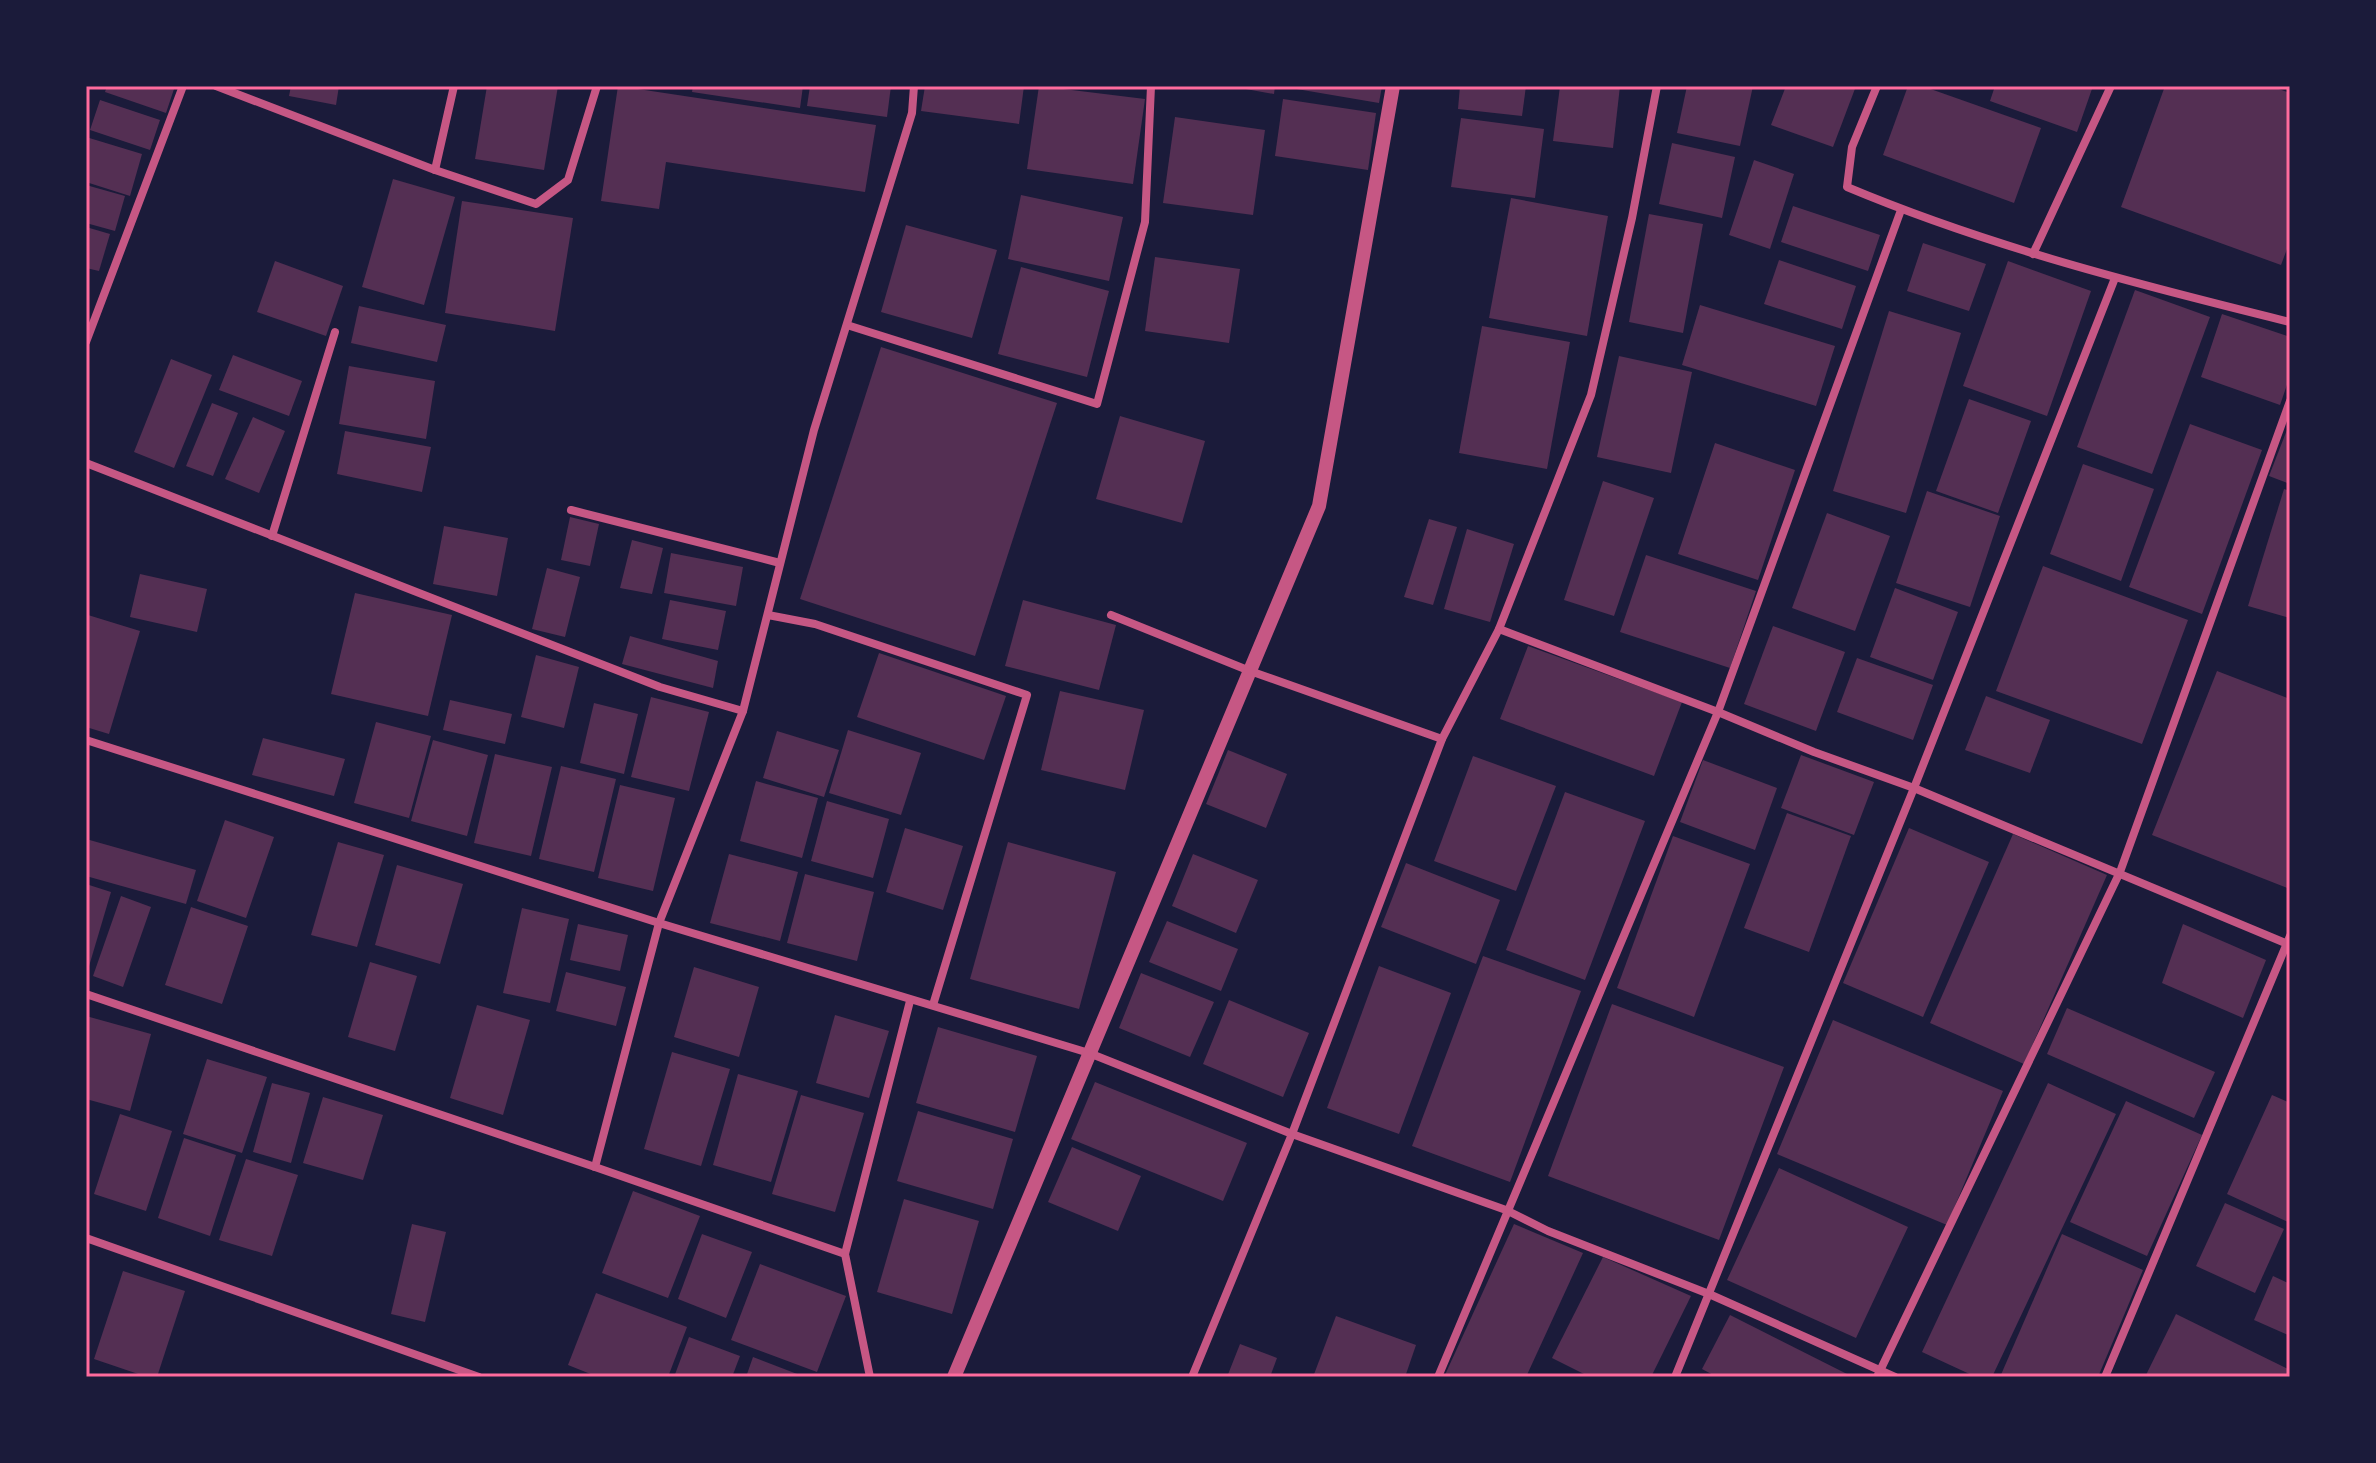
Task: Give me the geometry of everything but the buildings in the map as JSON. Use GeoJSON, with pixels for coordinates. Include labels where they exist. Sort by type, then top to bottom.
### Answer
{"type":"FeatureCollection","features":[{"type":"Feature","properties":{"kind":"street"},"geometry":{"type":"LineString","coordinates":[[86,342],[183,86]]}},
{"type":"Feature","properties":{"kind":"street"},"geometry":{"type":"LineString","coordinates":[[216,86],[435,170],[536,204],[568,180],[597,86]]}},
{"type":"Feature","properties":{"kind":"street"},"geometry":{"type":"LineString","coordinates":[[435,170],[454,86]]}},
{"type":"Feature","properties":{"kind":"street"},"geometry":{"type":"LineString","coordinates":[[595,1167],[659,923],[743,711],[814,430],[912,113],[914,86]]}},
{"type":"Feature","properties":{"kind":"street"},"geometry":{"type":"LineString","coordinates":[[847,325],[1097,404],[1145,222],[1151,86]]}},
{"type":"Feature","properties":{"kind":"street"},"geometry":{"type":"LineString","coordinates":[[954,1377],[1319,506],[1393,86]]}},
{"type":"Feature","properties":{"kind":"street"},"geometry":{"type":"LineString","coordinates":[[1192,1377],[1292,1134],[1442,739],[1499,629],[1591,395],[1632,218],[1657,86]]}},
{"type":"Feature","properties":{"kind":"street"},"geometry":{"type":"LineString","coordinates":[[1877,86],[1852,147],[1847,187],[1901,210],[2033,254],[2290,322]]}},
{"type":"Feature","properties":{"kind":"street"},"geometry":{"type":"LineString","coordinates":[[2033,254],[2111,86]]}},
{"type":"Feature","properties":{"kind":"street"},"geometry":{"type":"LineString","coordinates":[[1438,1377],[1718,712],[1901,210]]}},
{"type":"Feature","properties":{"kind":"street"},"geometry":{"type":"LineString","coordinates":[[1675,1377],[1914,788],[2115,278]]}},
{"type":"Feature","properties":{"kind":"street"},"geometry":{"type":"LineString","coordinates":[[272,536],[335,332]]}},
{"type":"Feature","properties":{"kind":"street"},"geometry":{"type":"LineString","coordinates":[[1879,1374],[2120,872],[2290,401]]}},
{"type":"Feature","properties":{"kind":"street"},"geometry":{"type":"LineString","coordinates":[[86,463],[660,687],[743,711]]}},
{"type":"Feature","properties":{"kind":"street"},"geometry":{"type":"LineString","coordinates":[[571,510],[780,563]]}},
{"type":"Feature","properties":{"kind":"street"},"geometry":{"type":"LineString","coordinates":[[768,615],[815,624],[1027,695],[933,1005]]}},
{"type":"Feature","properties":{"kind":"street"},"geometry":{"type":"LineString","coordinates":[[1111,615],[1250,671],[1442,739]]}},
{"type":"Feature","properties":{"kind":"street"},"geometry":{"type":"LineString","coordinates":[[1499,629],[1914,788],[2289,942],[2105,1377]]}},
{"type":"Feature","properties":{"kind":"street"},"geometry":{"type":"LineString","coordinates":[[86,740],[659,923],[1089,1053],[1292,1134],[1506,1210],[1548,1231],[1709,1294],[1879,1374],[1895,1377]]}},
{"type":"Feature","properties":{"kind":"street"},"geometry":{"type":"LineString","coordinates":[[86,994],[845,1254]]}},
{"type":"Feature","properties":{"kind":"street"},"geometry":{"type":"LineString","coordinates":[[870,1377],[845,1254],[910,1001]]}},
{"type":"Feature","properties":{"kind":"street"},"geometry":{"type":"LineString","coordinates":[[86,1238],[479,1377]]}}]}
